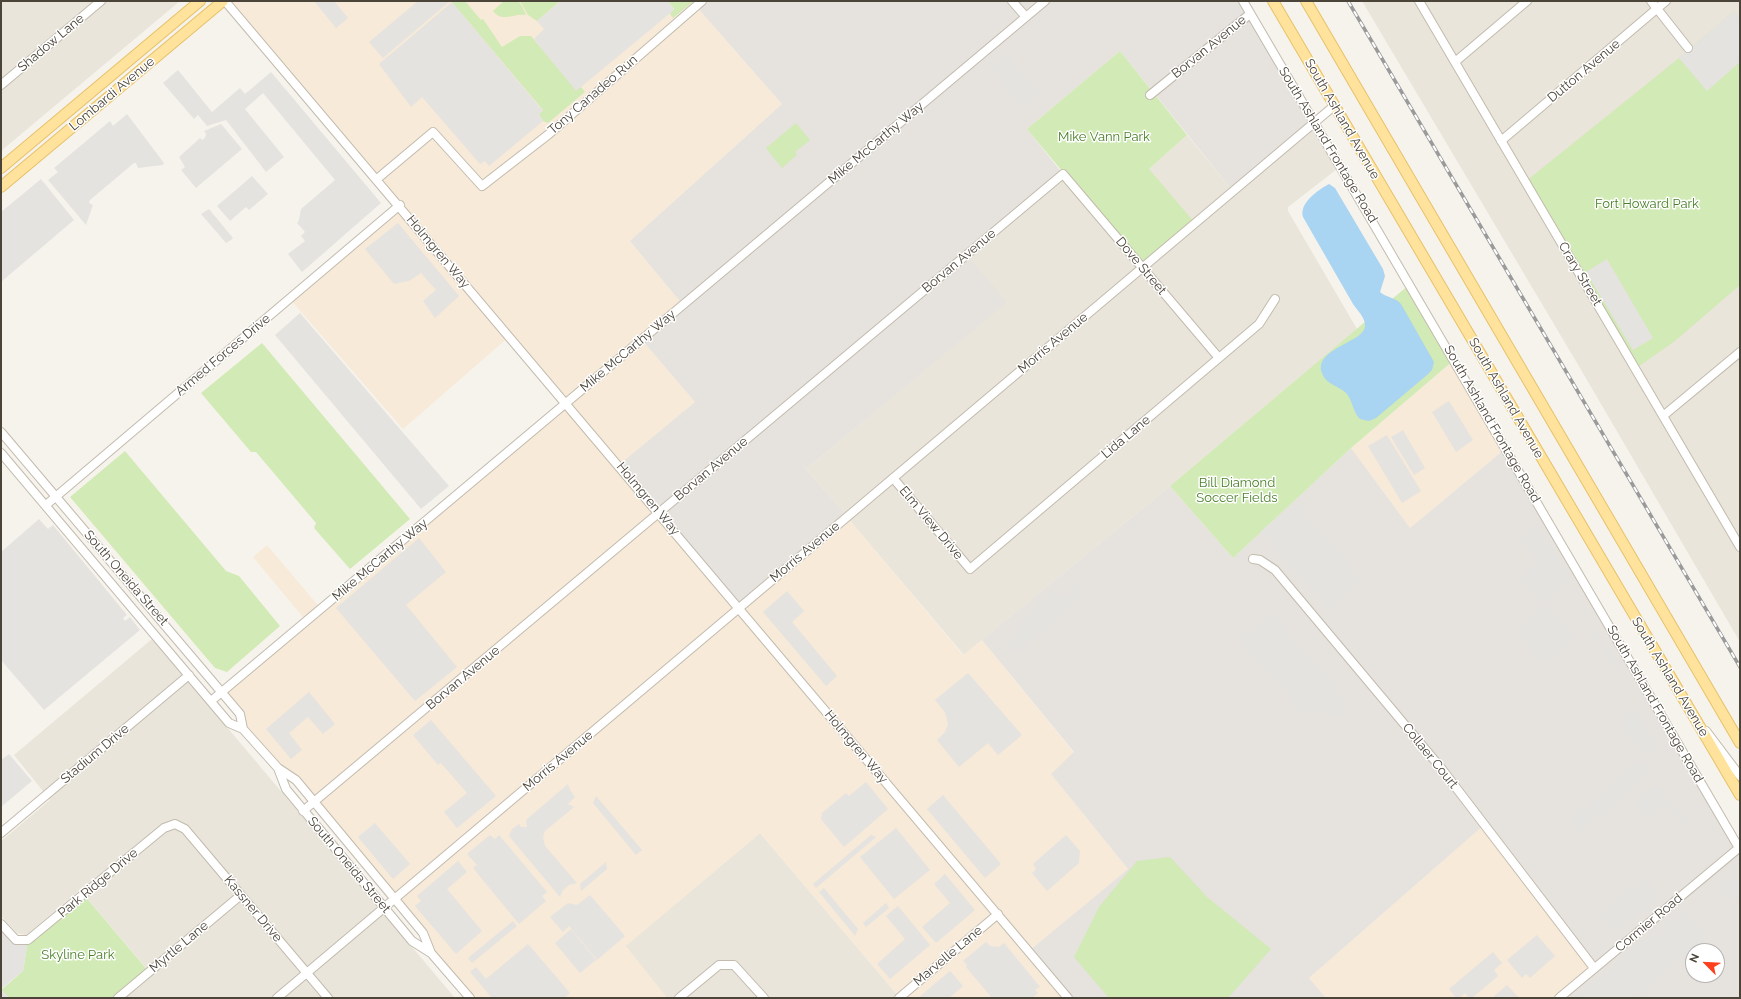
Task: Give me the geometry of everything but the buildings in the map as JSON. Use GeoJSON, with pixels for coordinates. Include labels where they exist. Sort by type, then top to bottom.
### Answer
{"type":"FeatureCollection","features":[{"type":"Feature","properties":{"kind":"main road","name":"Lombardi Avenue"},"geometry":{"type":"LineString","coordinates":[[1,168],[200,1]]}},
{"type":"Feature","properties":{"kind":"main road","name":"Lombardi Avenue"},"geometry":{"type":"LineString","coordinates":[[1,187],[224,1]]}},
{"type":"Feature","properties":{"kind":"main road","name":"South Ashland Avenue"},"geometry":{"type":"LineString","coordinates":[[1273,1],[1740,795]]}},
{"type":"Feature","properties":{"kind":"main road","name":"South Ashland Avenue"},"geometry":{"type":"LineString","coordinates":[[1306,1],[1740,743]]}},
{"type":"Feature","properties":{"kind":"street","name":"Shadow Lane"},"geometry":{"type":"LineString","coordinates":[[1,85],[101,1]]}},
{"type":"Feature","properties":{"kind":"street","name":"Holmgren Way"},"geometry":{"type":"LineString","coordinates":[[224,1],[400,205],[1068,998]]}},
{"type":"Feature","properties":{"kind":"street","name":"Tony Canadeo Run"},"geometry":{"type":"LineString","coordinates":[[377,178],[433,132],[482,186],[549,134],[702,1]]}},
{"type":"Feature","properties":{"kind":"street"},"geometry":{"type":"LineString","coordinates":[[1012,1],[1026,17]]}},
{"type":"Feature","properties":{"kind":"street","name":"Mike McCarthy Way"},"geometry":{"type":"LineString","coordinates":[[211,702],[1045,1]]}},
{"type":"Feature","properties":{"kind":"street","name":"South Ashland Frontage Road"},"geometry":{"type":"LineString","coordinates":[[1243,1],[1315,121],[1740,848]]}},
{"type":"Feature","properties":{"kind":"street","name":"Crary Street"},"geometry":{"type":"LineString","coordinates":[[1419,1],[1740,547]]}},
{"type":"Feature","properties":{"kind":"street"},"geometry":{"type":"LineString","coordinates":[[1454,62],[1527,1]]}},
{"type":"Feature","properties":{"kind":"street"},"geometry":{"type":"LineString","coordinates":[[1651,1],[1688,48]]}},
{"type":"Feature","properties":{"kind":"street","name":"Dutton Avenue"},"geometry":{"type":"LineString","coordinates":[[1501,141],[1666,1]]}},
{"type":"Feature","properties":{"kind":"street","name":"Borvan Avenue"},"geometry":{"type":"LineString","coordinates":[[1150,95],[1250,14]]}},
{"type":"Feature","properties":{"kind":"street","name":"Morris Avenue"},"geometry":{"type":"LineString","coordinates":[[277,998],[1334,106]]}},
{"type":"Feature","properties":{"kind":"street","name":"Borvan Avenue"},"geometry":{"type":"LineString","coordinates":[[303,810],[315,802],[1063,174]]}},
{"type":"Feature","properties":{"kind":"street","name":"Dove Street"},"geometry":{"type":"LineString","coordinates":[[1063,174],[1219,358]]}},
{"type":"Feature","properties":{"kind":"street","name":"Armed Forces Drive"},"geometry":{"type":"LineString","coordinates":[[46,505],[400,205]]}},
{"type":"Feature","properties":{"kind":"street","name":"Lida Lane"},"geometry":{"type":"LineString","coordinates":[[970,569],[1259,324],[1275,299]]}},
{"type":"Feature","properties":{"kind":"street"},"geometry":{"type":"LineString","coordinates":[[1663,416],[1740,352]]}},
{"type":"Feature","properties":{"kind":"street","name":"South Oneida Street"},"geometry":{"type":"LineString","coordinates":[[1,432],[240,714],[243,729]]}},
{"type":"Feature","properties":{"kind":"street","name":"South Oneida Street"},"geometry":{"type":"LineString","coordinates":[[1,453],[229,723],[243,729],[278,768],[296,780],[315,802],[423,933],[431,953]]}},
{"type":"Feature","properties":{"kind":"street","name":"Elm View Drive"},"geometry":{"type":"LineString","coordinates":[[893,478],[970,569]]}},
{"type":"Feature","properties":{"kind":"street","name":"Collaer Court"},"geometry":{"type":"LineString","coordinates":[[1252,560],[1260,560],[1275,570],[1436,762],[1594,968]]}},
{"type":"Feature","properties":{"kind":"street","name":"Stadium Drive"},"geometry":{"type":"LineString","coordinates":[[1,833],[189,675]]}},
{"type":"Feature","properties":{"kind":"street"},"geometry":{"type":"LineString","coordinates":[[1689,710],[1719,746],[1740,776]]}},
{"type":"Feature","properties":{"kind":"street","name":"South Oneida Street"},"geometry":{"type":"LineString","coordinates":[[278,768],[286,789],[384,908],[412,941],[431,953],[470,998]]}},
{"type":"Feature","properties":{"kind":"street","name":"Kassner Drive"},"geometry":{"type":"LineString","coordinates":[[175,824],[185,829],[328,998]]}},
{"type":"Feature","properties":{"kind":"street","name":"Park Ridge Drive"},"geometry":{"type":"LineString","coordinates":[[1,924],[12,937],[21,941],[31,937],[164,828],[175,824]]}},
{"type":"Feature","properties":{"kind":"street","name":"Cormier Road"},"geometry":{"type":"LineString","coordinates":[[1559,998],[1740,848]]}},
{"type":"Feature","properties":{"kind":"street","name":"Myrtle Lane"},"geometry":{"type":"LineString","coordinates":[[118,998],[241,895]]}},
{"type":"Feature","properties":{"kind":"street","name":"Marvelle Lane"},"geometry":{"type":"LineString","coordinates":[[899,998],[998,914]]}},
{"type":"Feature","properties":{"kind":"street"},"geometry":{"type":"LineString","coordinates":[[679,998],[719,964],[734,965],[764,998]]}},
{"type":"Feature","properties":{"kind":"shaded area"},"geometry":{"type":"Polygon","coordinates":[[[1,1],[180,1],[1,151],[1,1]]]}},
{"type":"Feature","properties":{"kind":"shaded area"},"geometry":{"type":"Polygon","coordinates":[[[225,1],[702,1],[696,6],[782,104],[630,241],[683,305],[642,340],[695,402],[620,465],[847,517],[963,655],[982,640],[1074,753],[1051,774],[1128,869],[1029,951],[1068,998],[900,998],[760,833],[626,946],[667,998],[470,998],[431,953],[423,933],[315,802],[243,729],[240,714],[222,693],[307,622],[253,557],[267,545],[321,609],[566,403],[510,336],[403,429],[290,299],[400,205],[225,1]]]}},
{"type":"Feature","properties":{"kind":"shaded area"},"geometry":{"type":"Polygon","coordinates":[[[314,1],[334,1],[348,18],[336,28],[314,1]]]}},
{"type":"Feature","properties":{"kind":"shaded area"},"geometry":{"type":"Polygon","coordinates":[[[418,1],[450,1],[383,58],[369,42],[418,1]]]}},
{"type":"Feature","properties":{"kind":"shaded area"},"geometry":{"type":"Polygon","coordinates":[[[561,1],[668,1],[674,10],[576,91],[534,39],[544,29],[537,21],[561,1]]]}},
{"type":"Feature","properties":{"kind":"shaded area"},"geometry":{"type":"Polygon","coordinates":[[[702,1],[1243,1],[1315,121],[1233,191],[1120,51],[1027,129],[1063,174],[967,255],[1007,302],[806,469],[847,517],[739,608],[619,465],[695,402],[642,340],[683,305],[630,241],[782,104],[696,6],[702,1]]]}},
{"type":"Feature","properties":{"kind":"shaded area"},"geometry":{"type":"Polygon","coordinates":[[[1362,1],[1740,1],[1740,642],[1580,368],[1362,1]]]}},
{"type":"Feature","properties":{"kind":"shaded area"},"geometry":{"type":"Polygon","coordinates":[[[452,2],[543,111],[539,114],[543,121],[489,166],[485,161],[480,164],[422,97],[411,107],[379,64],[452,2]]]}},
{"type":"Feature","properties":{"kind":"shaded area"},"geometry":{"type":"Polygon","coordinates":[[[1734,11],[1740,18],[1740,62],[1707,91],[1679,58],[1734,11]]]}},
{"type":"Feature","properties":{"kind":"shaded area"},"geometry":{"type":"Polygon","coordinates":[[[1008,55],[1041,96],[1024,110],[991,69],[1008,55]]]}},
{"type":"Feature","properties":{"kind":"shaded area"},"geometry":{"type":"Polygon","coordinates":[[[178,70],[212,112],[240,88],[245,94],[271,72],[381,203],[302,272],[288,254],[305,241],[301,236],[305,232],[297,223],[301,209],[335,180],[263,93],[245,109],[284,157],[266,172],[226,120],[207,126],[198,115],[194,119],[163,83],[178,70]]]}},
{"type":"Feature","properties":{"kind":"shaded area"},"geometry":{"type":"Polygon","coordinates":[[[127,114],[164,163],[163,165],[138,168],[136,163],[134,163],[90,200],[89,203],[93,205],[86,225],[48,180],[58,172],[54,168],[110,121],[113,126],[127,114]]]}},
{"type":"Feature","properties":{"kind":"shaded area"},"geometry":{"type":"Polygon","coordinates":[[[1315,121],[1341,166],[1288,207],[1288,211],[1357,329],[1170,486],[964,655],[806,469],[1006,302],[967,255],[1063,174],[1149,169],[1187,135],[1233,191],[1315,121]]]}},
{"type":"Feature","properties":{"kind":"shaded area"},"geometry":{"type":"Polygon","coordinates":[[[221,124],[242,149],[196,188],[181,170],[185,167],[179,157],[200,138],[202,140],[205,138],[206,134],[204,131],[221,124]]]}},
{"type":"Feature","properties":{"kind":"shaded area"},"geometry":{"type":"Polygon","coordinates":[[[252,176],[268,194],[249,210],[246,207],[230,221],[217,206],[252,176]]]}},
{"type":"Feature","properties":{"kind":"shaded area"},"geometry":{"type":"Polygon","coordinates":[[[41,179],[74,220],[1,282],[1,212],[41,179]]]}},
{"type":"Feature","properties":{"kind":"shaded area"},"geometry":{"type":"Polygon","coordinates":[[[209,209],[233,238],[226,243],[201,214],[209,209]]]}},
{"type":"Feature","properties":{"kind":"shaded area"},"geometry":{"type":"Polygon","coordinates":[[[398,223],[459,296],[435,318],[423,301],[436,290],[421,273],[409,281],[394,284],[365,249],[398,223]]]}},
{"type":"Feature","properties":{"kind":"shaded area"},"geometry":{"type":"Polygon","coordinates":[[[1607,259],[1653,338],[1633,350],[1586,272],[1607,259]]]}},
{"type":"Feature","properties":{"kind":"shaded area"},"geometry":{"type":"Polygon","coordinates":[[[300,313],[449,486],[421,509],[275,335],[300,313]]]}},
{"type":"Feature","properties":{"kind":"shaded area"},"geometry":{"type":"Polygon","coordinates":[[[1454,360],[1506,448],[1410,528],[1351,448],[1454,360]]]}},
{"type":"Feature","properties":{"kind":"shaded area"},"geometry":{"type":"Polygon","coordinates":[[[1449,401],[1473,440],[1456,452],[1432,412],[1449,401]]]}},
{"type":"Feature","properties":{"kind":"shaded area"},"geometry":{"type":"Polygon","coordinates":[[[1403,430],[1425,468],[1414,475],[1391,437],[1403,430]]]}},
{"type":"Feature","properties":{"kind":"shaded area"},"geometry":{"type":"Polygon","coordinates":[[[1387,435],[1421,491],[1402,503],[1368,446],[1387,435]]]}},
{"type":"Feature","properties":{"kind":"shaded area"},"geometry":{"type":"Polygon","coordinates":[[[1351,448],[1410,528],[1506,448],[1740,847],[1740,998],[1559,998],[1594,969],[1484,825],[1309,978],[1326,998],[1068,998],[1029,951],[1128,869],[1051,774],[1074,752],[982,640],[1170,486],[1233,558],[1351,448]]]}},
{"type":"Feature","properties":{"kind":"shaded area"},"geometry":{"type":"Polygon","coordinates":[[[1296,502],[1362,580],[1328,609],[1261,531],[1296,502]]]}},
{"type":"Feature","properties":{"kind":"shaded area"},"geometry":{"type":"Polygon","coordinates":[[[39,519],[48,529],[53,525],[127,615],[123,618],[125,621],[130,617],[140,630],[44,710],[1,660],[1,552],[39,519]]]}},
{"type":"Feature","properties":{"kind":"shaded area"},"geometry":{"type":"Polygon","coordinates":[[[1538,524],[1572,581],[1542,606],[1517,578],[1536,561],[1520,537],[1538,524]]]}},
{"type":"Feature","properties":{"kind":"shaded area"},"geometry":{"type":"Polygon","coordinates":[[[419,538],[446,572],[406,605],[457,667],[415,701],[336,608],[419,538]]]}},
{"type":"Feature","properties":{"kind":"shaded area"},"geometry":{"type":"Polygon","coordinates":[[[1076,584],[1086,595],[1016,654],[1006,642],[1020,630],[1019,621],[1054,592],[1061,597],[1076,584]]]}},
{"type":"Feature","properties":{"kind":"shaded area"},"geometry":{"type":"Polygon","coordinates":[[[787,591],[804,611],[792,622],[837,676],[826,686],[763,612],[787,591]]]}},
{"type":"Feature","properties":{"kind":"shaded area"},"geometry":{"type":"Polygon","coordinates":[[[1547,604],[1575,637],[1542,665],[1514,632],[1547,604]]]}},
{"type":"Feature","properties":{"kind":"shaded area"},"geometry":{"type":"Polygon","coordinates":[[[1271,612],[1350,704],[1339,718],[1321,711],[1304,715],[1239,639],[1271,612]]]}},
{"type":"Feature","properties":{"kind":"shaded area"},"geometry":{"type":"Polygon","coordinates":[[[1591,628],[1594,629],[1626,672],[1621,676],[1588,631],[1591,628]]]}},
{"type":"Feature","properties":{"kind":"shaded area"},"geometry":{"type":"Polygon","coordinates":[[[152,639],[455,998],[125,998],[152,975],[80,890],[26,935],[17,933],[1,916],[1,841],[50,800],[14,755],[152,639]]]}},
{"type":"Feature","properties":{"kind":"shaded area"},"geometry":{"type":"Polygon","coordinates":[[[968,673],[1022,735],[998,755],[988,743],[959,767],[937,740],[945,732],[948,724],[945,712],[935,700],[968,673]]]}},
{"type":"Feature","properties":{"kind":"shaded area"},"geometry":{"type":"Polygon","coordinates":[[[309,692],[335,724],[323,734],[308,717],[289,733],[302,750],[291,759],[266,729],[309,692]]]}},
{"type":"Feature","properties":{"kind":"shaded area"},"geometry":{"type":"Polygon","coordinates":[[[1633,710],[1662,744],[1650,754],[1648,752],[1644,755],[1617,723],[1633,710]]]}},
{"type":"Feature","properties":{"kind":"shaded area"},"geometry":{"type":"Polygon","coordinates":[[[431,720],[496,796],[457,828],[444,812],[467,793],[441,763],[438,765],[413,735],[431,720]]]}},
{"type":"Feature","properties":{"kind":"shaded area"},"geometry":{"type":"Polygon","coordinates":[[[9,754],[32,781],[1,807],[1,760],[9,754]]]}},
{"type":"Feature","properties":{"kind":"shaded area"},"geometry":{"type":"Polygon","coordinates":[[[1642,758],[1651,769],[1640,779],[1642,781],[1580,834],[1569,820],[1642,758]]]}},
{"type":"Feature","properties":{"kind":"shaded area"},"geometry":{"type":"Polygon","coordinates":[[[866,782],[888,809],[844,847],[821,819],[822,813],[846,793],[849,796],[866,782]]]}},
{"type":"Feature","properties":{"kind":"shaded area"},"geometry":{"type":"Polygon","coordinates":[[[568,784],[575,797],[568,804],[574,807],[545,831],[543,837],[545,846],[577,883],[569,885],[563,890],[560,897],[509,836],[512,829],[519,824],[521,827],[527,827],[526,820],[568,784]]]}},
{"type":"Feature","properties":{"kind":"shaded area"},"geometry":{"type":"Polygon","coordinates":[[[1656,784],[1688,821],[1683,826],[1664,803],[1646,819],[1633,804],[1656,784]]]}},
{"type":"Feature","properties":{"kind":"shaded area"},"geometry":{"type":"Polygon","coordinates":[[[943,795],[1001,864],[985,878],[927,809],[943,795]]]}},
{"type":"Feature","properties":{"kind":"shaded area"},"geometry":{"type":"Polygon","coordinates":[[[596,796],[642,850],[636,855],[593,803],[596,796]]]}},
{"type":"Feature","properties":{"kind":"shaded area"},"geometry":{"type":"Polygon","coordinates":[[[375,823],[410,864],[393,879],[358,837],[375,823]]]}},
{"type":"Feature","properties":{"kind":"shaded area"},"geometry":{"type":"Polygon","coordinates":[[[1484,825],[1594,968],[1559,998],[1326,998],[1309,978],[1484,825]]]}},
{"type":"Feature","properties":{"kind":"shaded area"},"geometry":{"type":"Polygon","coordinates":[[[896,828],[930,870],[894,899],[860,857],[896,828]]]}},
{"type":"Feature","properties":{"kind":"shaded area"},"geometry":{"type":"Polygon","coordinates":[[[760,833],[900,998],[667,998],[625,946],[760,833]]]}},
{"type":"Feature","properties":{"kind":"shaded area"},"geometry":{"type":"Polygon","coordinates":[[[490,835],[495,839],[499,835],[547,892],[542,896],[546,901],[519,924],[473,868],[477,865],[467,854],[490,835]]]}},
{"type":"Feature","properties":{"kind":"shaded area"},"geometry":{"type":"Polygon","coordinates":[[[871,835],[876,837],[816,888],[813,884],[871,835]]]}},
{"type":"Feature","properties":{"kind":"shaded area"},"geometry":{"type":"Polygon","coordinates":[[[1066,835],[1080,851],[1079,863],[1047,891],[1032,873],[1036,869],[1033,864],[1066,835]]]}},
{"type":"Feature","properties":{"kind":"shaded area"},"geometry":{"type":"Polygon","coordinates":[[[458,861],[467,872],[447,889],[482,931],[456,954],[415,906],[421,901],[417,896],[458,861]]]}},
{"type":"Feature","properties":{"kind":"shaded area"},"geometry":{"type":"Polygon","coordinates":[[[606,862],[607,869],[581,891],[580,884],[606,862]]]}},
{"type":"Feature","properties":{"kind":"shaded area"},"geometry":{"type":"Polygon","coordinates":[[[945,874],[975,910],[936,943],[922,927],[950,903],[934,884],[945,874]]]}},
{"type":"Feature","properties":{"kind":"shaded area"},"geometry":{"type":"Polygon","coordinates":[[[1645,876],[1661,895],[1635,918],[1632,915],[1612,932],[1599,916],[1645,876]]]}},
{"type":"Feature","properties":{"kind":"shaded area"},"geometry":{"type":"Polygon","coordinates":[[[1740,876],[1740,897],[1732,902],[1715,889],[1729,879],[1740,876]]]}},
{"type":"Feature","properties":{"kind":"shaded area"},"geometry":{"type":"Polygon","coordinates":[[[824,888],[858,929],[855,936],[819,892],[824,888]]]}},
{"type":"Feature","properties":{"kind":"shaded area"},"geometry":{"type":"Polygon","coordinates":[[[590,895],[625,936],[597,960],[569,926],[563,932],[550,917],[568,903],[577,905],[590,895]]]}},
{"type":"Feature","properties":{"kind":"shaded area"},"geometry":{"type":"Polygon","coordinates":[[[886,903],[889,908],[866,927],[863,923],[886,903]]]}},
{"type":"Feature","properties":{"kind":"shaded area"},"geometry":{"type":"Polygon","coordinates":[[[898,906],[930,945],[890,979],[877,964],[905,939],[886,916],[898,906]]]}},
{"type":"Feature","properties":{"kind":"shaded area"},"geometry":{"type":"Polygon","coordinates":[[[1681,908],[1706,938],[1700,943],[1685,943],[1685,956],[1634,998],[1574,998],[1681,908]]]}},
{"type":"Feature","properties":{"kind":"shaded area"},"geometry":{"type":"Polygon","coordinates":[[[513,921],[517,926],[472,963],[468,958],[513,921]]]}},
{"type":"Feature","properties":{"kind":"shaded area"},"geometry":{"type":"Polygon","coordinates":[[[1,924],[12,937],[28,940],[23,971],[1,989],[1,924]]]}},
{"type":"Feature","properties":{"kind":"shaded area"},"geometry":{"type":"Polygon","coordinates":[[[571,929],[596,960],[580,973],[555,943],[571,929]]]}},
{"type":"Feature","properties":{"kind":"shaded area"},"geometry":{"type":"Polygon","coordinates":[[[1537,935],[1555,956],[1530,978],[1526,974],[1522,978],[1507,960],[1537,935]]]}},
{"type":"Feature","properties":{"kind":"shaded area"},"geometry":{"type":"Polygon","coordinates":[[[986,942],[990,946],[999,947],[1004,943],[1040,987],[1035,990],[1038,993],[1032,998],[992,998],[966,967],[967,965],[963,961],[986,942]]]}},
{"type":"Feature","properties":{"kind":"shaded area"},"geometry":{"type":"Polygon","coordinates":[[[528,944],[570,993],[564,998],[492,998],[470,972],[476,967],[486,979],[528,944]]]}},
{"type":"Feature","properties":{"kind":"shaded area"},"geometry":{"type":"Polygon","coordinates":[[[1493,952],[1502,963],[1494,970],[1498,976],[1472,998],[1469,998],[1465,993],[1460,998],[1456,998],[1449,989],[1493,952]]]}},
{"type":"Feature","properties":{"kind":"shaded area"},"geometry":{"type":"Polygon","coordinates":[[[950,971],[963,986],[949,998],[918,998],[950,971]]]}},
{"type":"Feature","properties":{"kind":"shaded area"},"geometry":{"type":"Polygon","coordinates":[[[1507,985],[1519,998],[1492,998],[1507,985]]]}},
{"type":"Feature","properties":{"kind":"shaded area"},"geometry":{"type":"Polygon","coordinates":[[[1,989],[9,998],[1,998],[1,989]]]}},
{"type":"Feature","properties":{"kind":"green space"},"geometry":{"type":"Polygon","coordinates":[[[451,1],[465,1],[481,20],[483,19],[502,47],[520,36],[531,36],[576,90],[581,87],[585,92],[548,123],[543,121],[539,114],[543,110],[451,1]]]}},
{"type":"Feature","properties":{"kind":"green space"},"geometry":{"type":"Polygon","coordinates":[[[504,1],[518,1],[526,15],[504,17],[496,15],[493,11],[504,1]]]}},
{"type":"Feature","properties":{"kind":"green space"},"geometry":{"type":"Polygon","coordinates":[[[520,1],[559,2],[537,21],[528,15],[520,1]]]}},
{"type":"Feature","properties":{"kind":"green space"},"geometry":{"type":"Polygon","coordinates":[[[668,1],[694,1],[673,18],[670,14],[674,9],[668,1]]]}},
{"type":"Feature","properties":{"kind":"green space","name":"Fort Howard Park"},"geometry":{"type":"Polygon","coordinates":[[[1734,11],[1740,18],[1740,285],[1675,341],[1635,369],[1525,182],[1679,58],[1734,11]]]}},
{"type":"Feature","properties":{"kind":"green space","name":"Mike Vann Park"},"geometry":{"type":"Polygon","coordinates":[[[1120,51],[1187,135],[1149,169],[1195,223],[1142,267],[1027,129],[1120,51]]]}},
{"type":"Feature","properties":{"kind":"green space"},"geometry":{"type":"Polygon","coordinates":[[[796,123],[810,140],[795,152],[797,155],[782,168],[766,148],[796,123]]]}},
{"type":"Feature","properties":{"kind":"green space","name":"Bill Diamond Soccer Fields"},"geometry":{"type":"Polygon","coordinates":[[[1410,284],[1454,360],[1351,448],[1233,558],[1170,486],[1410,284]]]}},
{"type":"Feature","properties":{"kind":"green space"},"geometry":{"type":"Polygon","coordinates":[[[262,343],[410,519],[350,569],[314,528],[316,523],[256,452],[251,452],[201,393],[262,343]]]}},
{"type":"Feature","properties":{"kind":"green space"},"geometry":{"type":"Polygon","coordinates":[[[125,451],[226,571],[239,576],[280,626],[227,672],[215,668],[70,497],[125,451]]]}},
{"type":"Feature","properties":{"kind":"green space"},"geometry":{"type":"Polygon","coordinates":[[[1170,857],[1207,897],[1271,949],[1228,998],[1109,998],[1074,957],[1099,907],[1137,861],[1170,857]]]}},
{"type":"Feature","properties":{"kind":"green space","name":"Skyline Park"},"geometry":{"type":"Polygon","coordinates":[[[84,895],[149,972],[118,998],[9,998],[1,990],[23,971],[28,940],[84,895]]]}},
{"type":"Feature","properties":{"kind":"water"},"geometry":{"type":"Polygon","coordinates":[[[1329,184],[1335,188],[1383,269],[1385,276],[1380,292],[1401,304],[1434,362],[1432,370],[1427,375],[1376,418],[1369,421],[1360,419],[1347,394],[1330,383],[1322,373],[1321,364],[1325,357],[1332,351],[1358,336],[1363,331],[1365,325],[1362,316],[1353,304],[1303,217],[1304,207],[1310,198],[1329,184]]]}},
{"type":"Feature","properties":{"kind":"railway"},"geometry":{"type":"LineString","coordinates":[[1348,1],[1740,667]]}}]}
